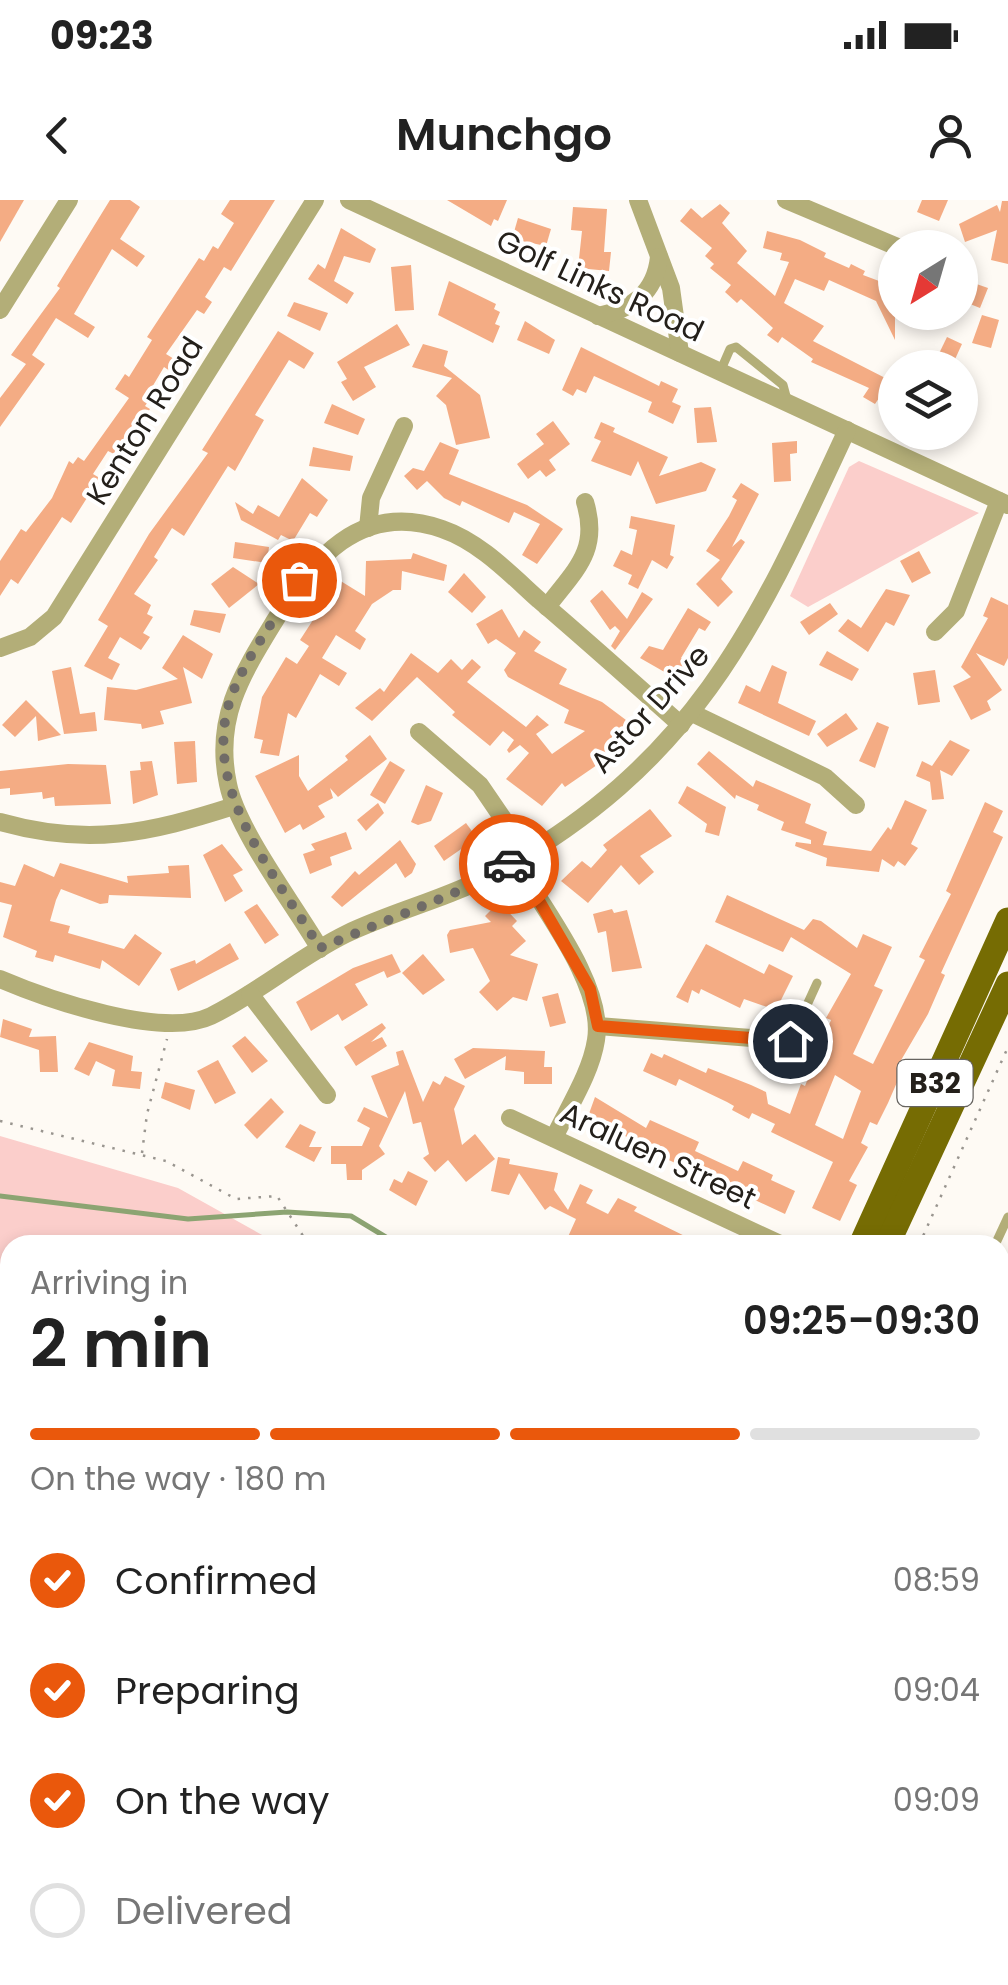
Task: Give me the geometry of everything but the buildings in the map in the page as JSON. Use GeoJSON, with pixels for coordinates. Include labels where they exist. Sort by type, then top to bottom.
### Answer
{"type":"FeatureCollection","features":[{"type":"Feature","properties":{"kind":"main road","name":"B32"},"geometry":{"type":"LineString","coordinates":[[866,1235],[1008,920]]}},
{"type":"Feature","properties":{"kind":"main road","name":"B32"},"geometry":{"type":"LineString","coordinates":[[893,1235],[1008,984]]}},
{"type":"Feature","properties":{"kind":"street"},"geometry":{"type":"LineString","coordinates":[[0,310],[69,200]]}},
{"type":"Feature","properties":{"kind":"street","name":"Kenton Road"},"geometry":{"type":"LineString","coordinates":[[0,648],[30,636],[54,617],[315,200]]}},
{"type":"Feature","properties":{"kind":"street","name":"Golf Links Road"},"geometry":{"type":"LineString","coordinates":[[349,200],[1003,503]]}},
{"type":"Feature","properties":{"kind":"street"},"geometry":{"type":"LineString","coordinates":[[638,200],[671,288],[680,354]]}},
{"type":"Feature","properties":{"kind":"street"},"geometry":{"type":"LineString","coordinates":[[786,200],[878,239]]}},
{"type":"Feature","properties":{"kind":"street"},"geometry":{"type":"LineString","coordinates":[[597,316],[619,312],[642,297],[657,274],[659,251]]}},
{"type":"Feature","properties":{"kind":"street"},"geometry":{"type":"LineString","coordinates":[[368,528],[371,498],[404,426]]}},
{"type":"Feature","properties":{"kind":"street","name":"Astor Drive"},"geometry":{"type":"LineString","coordinates":[[0,979],[149,1025],[170,1026],[208,1018],[320,948],[452,894],[521,857],[602,803],[686,719],[748,636],[777,583],[847,430]]}},
{"type":"Feature","properties":{"kind":"street"},"geometry":{"type":"LineString","coordinates":[[547,607],[588,547],[592,524],[585,502]]}},
{"type":"Feature","properties":{"kind":"street"},"geometry":{"type":"LineString","coordinates":[[935,632],[956,611],[1003,503]]}},
{"type":"Feature","properties":{"kind":"street"},"geometry":{"type":"LineString","coordinates":[[320,948],[234,806],[223,741],[236,683],[310,566],[338,543],[368,528],[405,523],[442,529],[477,547],[686,719],[825,777],[856,805]]}},
{"type":"Feature","properties":{"kind":"street"},"geometry":{"type":"LineString","coordinates":[[418,732],[480,785],[590,989],[598,1026],[590,1061],[554,1138]]}},
{"type":"Feature","properties":{"kind":"street"},"geometry":{"type":"LineString","coordinates":[[0,822],[43,833],[109,836],[165,828],[234,806]]}},
{"type":"Feature","properties":{"kind":"street"},"geometry":{"type":"LineString","coordinates":[[250,994],[327,1095]]}},
{"type":"Feature","properties":{"kind":"street"},"geometry":{"type":"LineString","coordinates":[[598,1026],[790,1041]]}},
{"type":"Feature","properties":{"kind":"street","name":"Araluen Street"},"geometry":{"type":"LineString","coordinates":[[510,1118],[761,1235]]}},
{"type":"Feature","properties":{"kind":"lane","name":"Golf Links Road"},"geometry":{"type":"LineString","coordinates":[[720,372],[736,347],[783,385],[788,403]]}},
{"type":"Feature","properties":{"kind":"lane"},"geometry":{"type":"LineString","coordinates":[[776,1073],[817,983]]}},
{"type":"Feature","properties":{"kind":"path"},"geometry":{"type":"LineString","coordinates":[[142,1155],[147,1114],[170,1026]]}},
{"type":"Feature","properties":{"kind":"path"},"geometry":{"type":"LineString","coordinates":[[923,1235],[1008,1046]]}},
{"type":"Feature","properties":{"kind":"path"},"geometry":{"type":"LineString","coordinates":[[0,1120],[142,1155],[180,1168],[227,1196],[243,1200],[277,1196],[302,1235]]}},
{"type":"Feature","properties":{"kind":"shaded area"},"geometry":{"type":"Polygon","coordinates":[[[859,461],[979,513],[808,607],[790,596],[849,467],[859,461]]]}},
{"type":"Feature","properties":{"kind":"shaded area"},"geometry":{"type":"Polygon","coordinates":[[[0,1136],[178,1188],[262,1235],[0,1235],[0,1136]]]}},
{"type":"Feature","properties":{"kind":"waterway"},"geometry":{"type":"LineString","coordinates":[[0,1196],[188,1219],[287,1212],[351,1216],[382,1235]]}},
{"type":"Feature","properties":{"kind":"way so far"},"geometry":{"type":"LineString","coordinates":[[299,580],[236,683],[224,720],[224,760],[234,806],[320,948],[380,920],[452,894],[509,864]]}},
{"type":"Feature","properties":{"kind":"route"},"geometry":{"type":"LineString","coordinates":[[509,864],[516,861],[590,989],[596,1002],[598,1026],[654,1027],[790,1041]]}}]}
